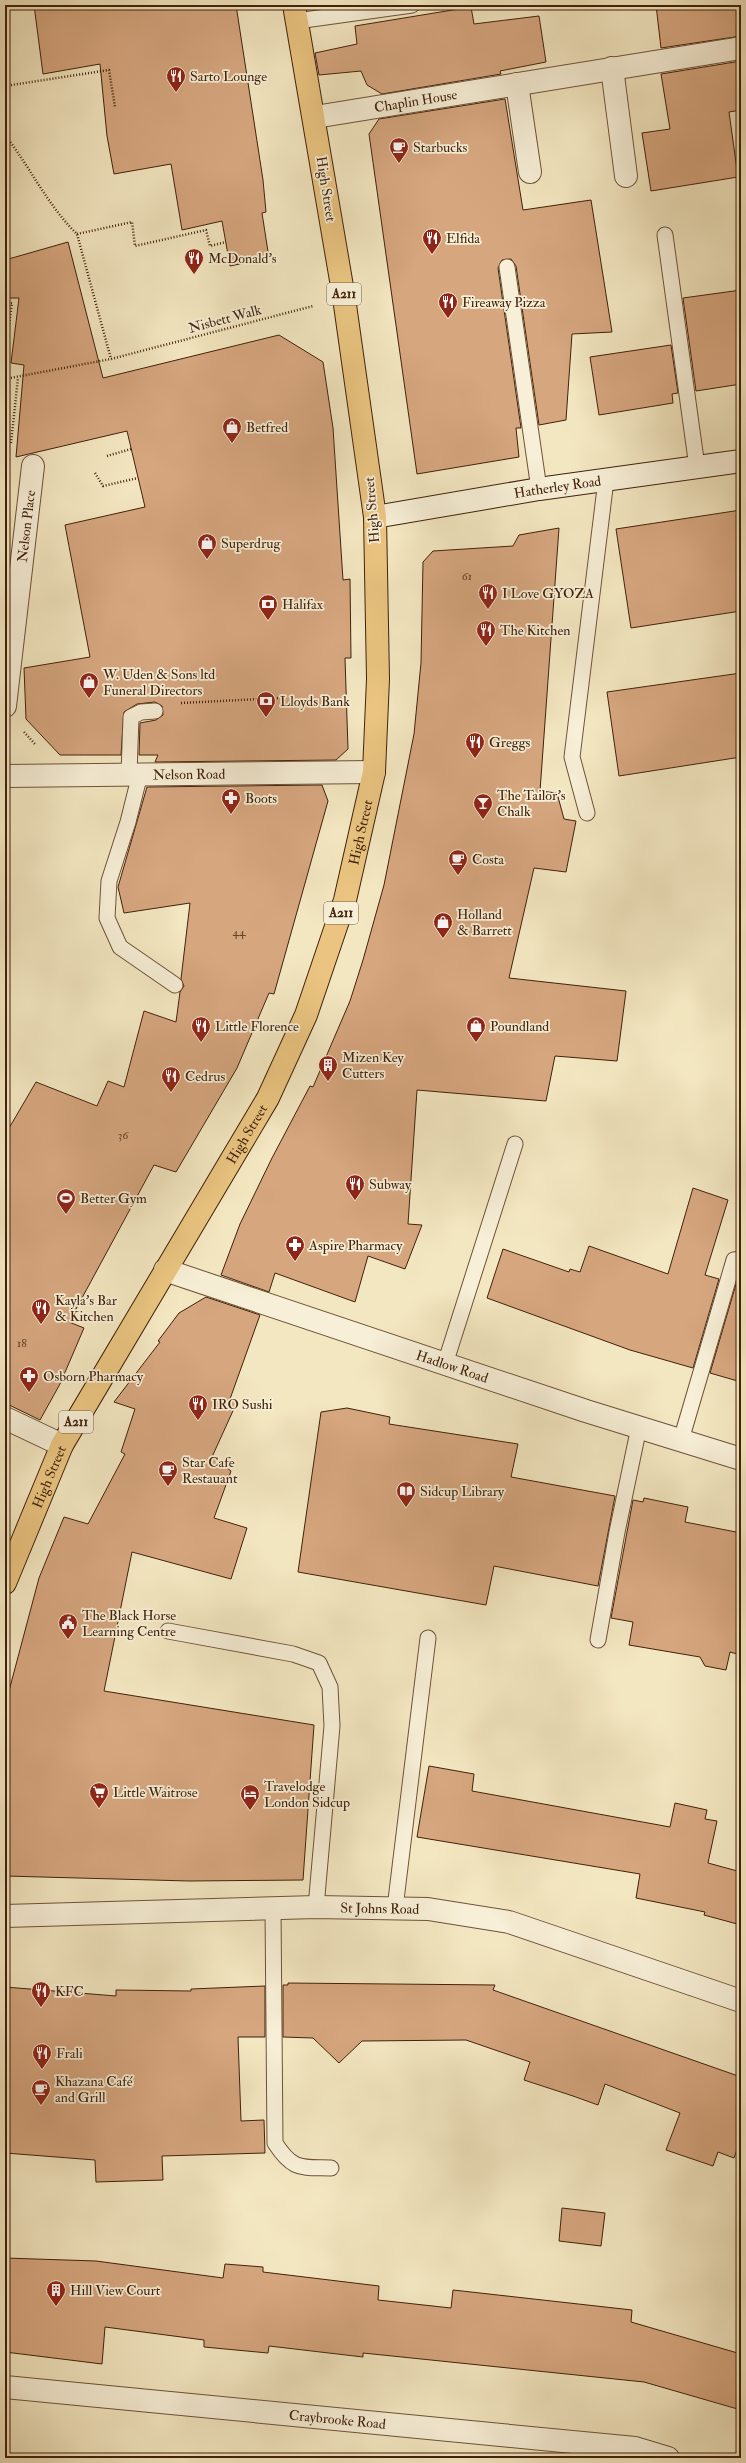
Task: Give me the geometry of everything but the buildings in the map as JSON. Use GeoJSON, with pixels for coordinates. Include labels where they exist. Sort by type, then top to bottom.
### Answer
{"type":"FeatureCollection","features":[{"type":"Feature","properties":{"kind":"main road","name":"High Street"},"geometry":{"type":"LineString","coordinates":[[5,1582],[62,1444],[164,1270],[268,1098],[306,1015],[346,900],[374,772],[378,679],[376,517],[344,298],[315,117],[295,13]]}},
{"type":"Feature","properties":{"kind":"street","name":"Chaplin House"},"geometry":{"type":"LineString","coordinates":[[315,117],[741,48]]}},
{"type":"Feature","properties":{"kind":"street"},"geometry":{"type":"LineString","coordinates":[[612,68],[626,176]]}},
{"type":"Feature","properties":{"kind":"street"},"geometry":{"type":"LineString","coordinates":[[516,84],[530,172]]}},
{"type":"Feature","properties":{"kind":"street","name":"Hatherley Road"},"geometry":{"type":"LineString","coordinates":[[376,517],[539,489],[741,461]]}},
{"type":"Feature","properties":{"kind":"street","name":"Nelson Place"},"geometry":{"type":"LineString","coordinates":[[5,706],[33,466]]}},
{"type":"Feature","properties":{"kind":"street","name":"Nelson Road"},"geometry":{"type":"LineString","coordinates":[[5,776],[374,772]]}},
{"type":"Feature","properties":{"kind":"street","name":"Hadlow Road"},"geometry":{"type":"LineString","coordinates":[[164,1270],[444,1364],[741,1459]]}},
{"type":"Feature","properties":{"kind":"street"},"geometry":{"type":"LineString","coordinates":[[5,1418],[62,1444]]}},
{"type":"Feature","properties":{"kind":"street","name":"St Johns Road"},"geometry":{"type":"LineString","coordinates":[[5,1916],[316,1907],[428,1909],[509,1922],[741,2001]]}},
{"type":"Feature","properties":{"kind":"street","name":"Craybrooke Road"},"geometry":{"type":"LineString","coordinates":[[5,2387],[635,2448],[668,2458]]}},
{"type":"Feature","properties":{"kind":"lane"},"geometry":{"type":"LineString","coordinates":[[295,13],[412,5]]}},
{"type":"Feature","properties":{"kind":"lane"},"geometry":{"type":"LineString","coordinates":[[665,235],[697,468]]}},
{"type":"Feature","properties":{"kind":"lane"},"geometry":{"type":"LineString","coordinates":[[507,267],[539,489]]}},
{"type":"Feature","properties":{"kind":"lane"},"geometry":{"type":"LineString","coordinates":[[587,813],[572,757],[606,480]]}},
{"type":"Feature","properties":{"kind":"lane"},"geometry":{"type":"LineString","coordinates":[[155,711],[142,712],[131,717],[134,774],[128,822],[109,880],[107,918],[120,947],[175,985]]}},
{"type":"Feature","properties":{"kind":"lane"},"geometry":{"type":"LineString","coordinates":[[444,1364],[515,1144]]}},
{"type":"Feature","properties":{"kind":"lane"},"geometry":{"type":"LineString","coordinates":[[681,1440],[734,1260],[741,1259]]}},
{"type":"Feature","properties":{"kind":"lane"},"geometry":{"type":"LineString","coordinates":[[598,1640],[617,1532],[639,1427]]}},
{"type":"Feature","properties":{"kind":"lane"},"geometry":{"type":"LineString","coordinates":[[168,1631],[293,1654],[319,1663],[330,1687],[332,1726],[316,1907]]}},
{"type":"Feature","properties":{"kind":"lane"},"geometry":{"type":"LineString","coordinates":[[395,1908],[428,1638]]}},
{"type":"Feature","properties":{"kind":"lane"},"geometry":{"type":"LineString","coordinates":[[273,1908],[275,2143],[285,2159],[300,2167],[331,2168]]}},
{"type":"Feature","properties":{"kind":"path"},"geometry":{"type":"LineString","coordinates":[[5,86],[109,70],[115,107]]}},
{"type":"Feature","properties":{"kind":"path"},"geometry":{"type":"LineString","coordinates":[[5,135],[23,158],[63,219],[78,234],[111,359]]}},
{"type":"Feature","properties":{"kind":"path"},"geometry":{"type":"LineString","coordinates":[[78,234],[132,222],[135,246],[206,230],[210,246],[226,242]]}},
{"type":"Feature","properties":{"kind":"path","name":"Nisbett Walk"},"geometry":{"type":"LineString","coordinates":[[5,379],[18,378],[111,359],[344,298]]}},
{"type":"Feature","properties":{"kind":"path"},"geometry":{"type":"LineString","coordinates":[[5,304],[12,304],[5,355]]}},
{"type":"Feature","properties":{"kind":"path"},"geometry":{"type":"LineString","coordinates":[[10,448],[18,378]]}},
{"type":"Feature","properties":{"kind":"path"},"geometry":{"type":"LineString","coordinates":[[107,456],[131,449]]}},
{"type":"Feature","properties":{"kind":"path"},"geometry":{"type":"LineString","coordinates":[[95,473],[103,486],[138,478]]}},
{"type":"Feature","properties":{"kind":"path"},"geometry":{"type":"LineString","coordinates":[[155,711],[168,712],[169,703],[280,698]]}},
{"type":"Feature","properties":{"kind":"place","name":"Sarto Lounge"},"geometry":{"type":"Point","coordinates":[176,93]}},
{"type":"Feature","properties":{"kind":"place","name":"Starbucks"},"geometry":{"type":"Point","coordinates":[399,164]}},
{"type":"Feature","properties":{"kind":"place","name":"Elfida"},"geometry":{"type":"Point","coordinates":[432,255]}},
{"type":"Feature","properties":{"kind":"place","name":"McDonald's"},"geometry":{"type":"Point","coordinates":[194,275]}},
{"type":"Feature","properties":{"kind":"place","name":"Fireaway Pizza"},"geometry":{"type":"Point","coordinates":[448,319]}},
{"type":"Feature","properties":{"kind":"place","name":"Betfred"},"geometry":{"type":"Point","coordinates":[232,444]}},
{"type":"Feature","properties":{"kind":"place","name":"Superdrug"},"geometry":{"type":"Point","coordinates":[207,560]}},
{"type":"Feature","properties":{"kind":"place","name":"I Love GYOZA"},"geometry":{"type":"Point","coordinates":[488,610]}},
{"type":"Feature","properties":{"kind":"place","name":"Halifax"},"geometry":{"type":"Point","coordinates":[268,621]}},
{"type":"Feature","properties":{"kind":"place","name":"The Kitchen"},"geometry":{"type":"Point","coordinates":[486,647]}},
{"type":"Feature","properties":{"kind":"place","name":"W. Uden & Sons ltd Funeral Directors"},"geometry":{"type":"Point","coordinates":[89,699]}},
{"type":"Feature","properties":{"kind":"place","name":"Lloyds Bank"},"geometry":{"type":"Point","coordinates":[266,718]}},
{"type":"Feature","properties":{"kind":"place","name":"Greggs"},"geometry":{"type":"Point","coordinates":[475,759]}},
{"type":"Feature","properties":{"kind":"place","name":"Boots"},"geometry":{"type":"Point","coordinates":[231,815]}},
{"type":"Feature","properties":{"kind":"place","name":"The Tailor's Chalk"},"geometry":{"type":"Point","coordinates":[483,820]}},
{"type":"Feature","properties":{"kind":"place","name":"Costa"},"geometry":{"type":"Point","coordinates":[458,876]}},
{"type":"Feature","properties":{"kind":"place","name":"Holland & Barrett"},"geometry":{"type":"Point","coordinates":[443,939]}},
{"type":"Feature","properties":{"kind":"place","name":"Little Florence"},"geometry":{"type":"Point","coordinates":[201,1043]}},
{"type":"Feature","properties":{"kind":"place","name":"Poundland"},"geometry":{"type":"Point","coordinates":[476,1043]}},
{"type":"Feature","properties":{"kind":"place","name":"Mizen Key Cutters"},"geometry":{"type":"Point","coordinates":[328,1082]}},
{"type":"Feature","properties":{"kind":"place","name":"Cedrus"},"geometry":{"type":"Point","coordinates":[171,1093]}},
{"type":"Feature","properties":{"kind":"place","name":"Subway"},"geometry":{"type":"Point","coordinates":[355,1201]}},
{"type":"Feature","properties":{"kind":"place","name":"Better Gym"},"geometry":{"type":"Point","coordinates":[66,1215]}},
{"type":"Feature","properties":{"kind":"place","name":"Aspire Pharmacy"},"geometry":{"type":"Point","coordinates":[295,1262]}},
{"type":"Feature","properties":{"kind":"place","name":"Kayla's Bar & Kitchen"},"geometry":{"type":"Point","coordinates":[41,1325]}},
{"type":"Feature","properties":{"kind":"place","name":"Osborn Pharmacy"},"geometry":{"type":"Point","coordinates":[29,1393]}},
{"type":"Feature","properties":{"kind":"place","name":"IRO Sushi"},"geometry":{"type":"Point","coordinates":[198,1421]}},
{"type":"Feature","properties":{"kind":"place","name":"Star Cafe Restauant"},"geometry":{"type":"Point","coordinates":[168,1487]}},
{"type":"Feature","properties":{"kind":"place","name":"Sidcup Library"},"geometry":{"type":"Point","coordinates":[406,1508]}},
{"type":"Feature","properties":{"kind":"place","name":"The Black Horse Learning Centre"},"geometry":{"type":"Point","coordinates":[68,1640]}},
{"type":"Feature","properties":{"kind":"place","name":"Little Waitrose"},"geometry":{"type":"Point","coordinates":[99,1809]}},
{"type":"Feature","properties":{"kind":"place","name":"Travelodge London Sidcup"},"geometry":{"type":"Point","coordinates":[250,1811]}},
{"type":"Feature","properties":{"kind":"place","name":"KFC"},"geometry":{"type":"Point","coordinates":[41,2008]}},
{"type":"Feature","properties":{"kind":"place","name":"Frali"},"geometry":{"type":"Point","coordinates":[42,2070]}},
{"type":"Feature","properties":{"kind":"place","name":"Khazana Café and Grill"},"geometry":{"type":"Point","coordinates":[41,2106]}},
{"type":"Feature","properties":{"kind":"place","name":"Hill View Court"},"geometry":{"type":"Point","coordinates":[56,2307]}}]}
